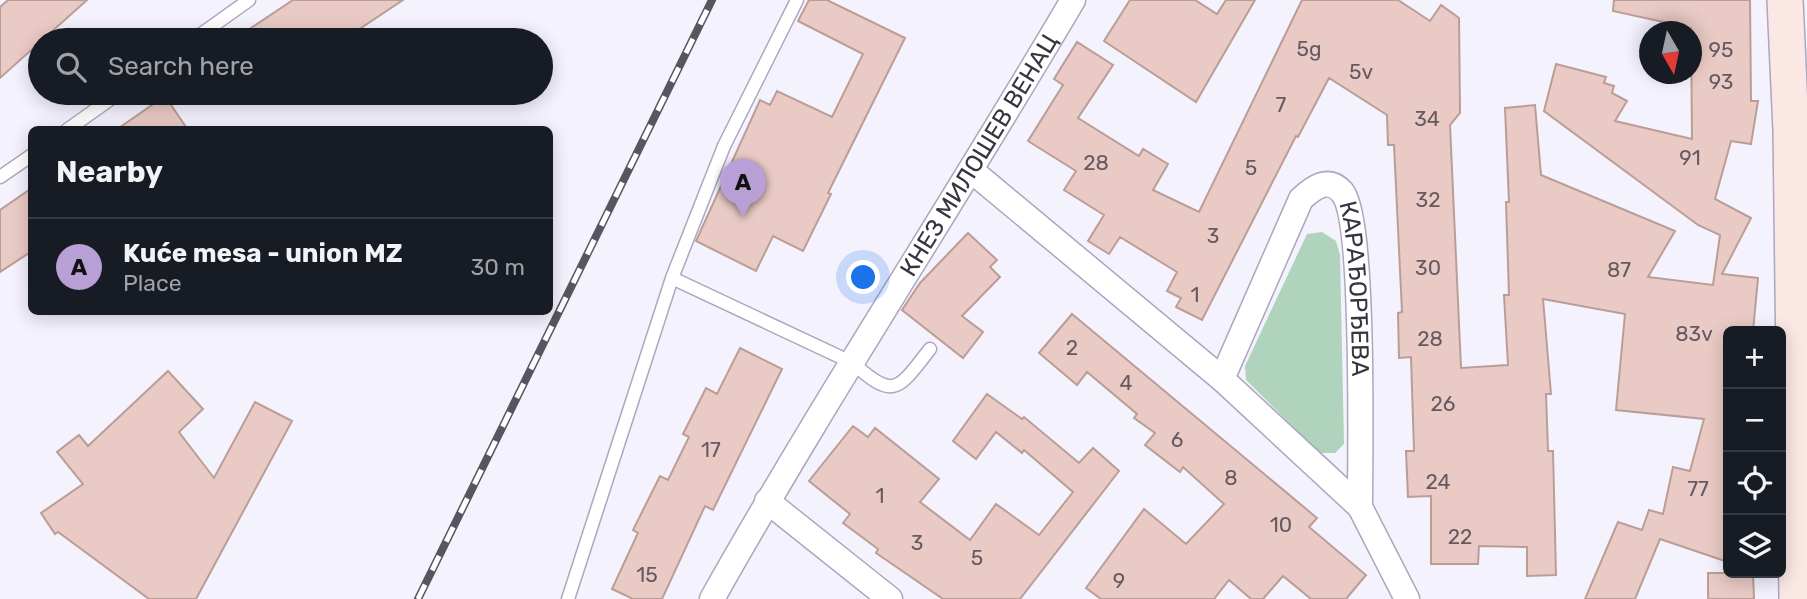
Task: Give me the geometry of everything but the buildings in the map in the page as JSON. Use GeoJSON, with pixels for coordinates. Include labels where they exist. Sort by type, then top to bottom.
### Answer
{"type":"FeatureCollection","features":[{"type":"Feature","properties":{"kind":"main road"},"geometry":{"type":"LineString","coordinates":[[1785,0],[1799,130],[1801,547],[1797,599]]}},
{"type":"Feature","properties":{"kind":"street","name":"КНЕЗ МИЛОШЕВ ВЕНАЦ"},"geometry":{"type":"LineString","coordinates":[[712,599],[767,501],[972,171],[1073,0]]}},
{"type":"Feature","properties":{"kind":"street","name":"КАРАЂОРЂЕВА"},"geometry":{"type":"LineString","coordinates":[[972,171],[1222,379],[1360,507],[1407,599]]}},
{"type":"Feature","properties":{"kind":"street","name":"КАРАЂОРЂЕВА"},"geometry":{"type":"LineString","coordinates":[[1222,379],[1301,199],[1315,186],[1329,184],[1341,190],[1349,203],[1356,249],[1360,507]]}},
{"type":"Feature","properties":{"kind":"street"},"geometry":{"type":"LineString","coordinates":[[767,501],[890,599]]}},
{"type":"Feature","properties":{"kind":"lane"},"geometry":{"type":"LineString","coordinates":[[210,28],[249,0]]}},
{"type":"Feature","properties":{"kind":"lane"},"geometry":{"type":"LineString","coordinates":[[568,599],[672,278],[724,146],[797,0]]}},
{"type":"Feature","properties":{"kind":"lane"},"geometry":{"type":"LineString","coordinates":[[73,126],[102,105]]}},
{"type":"Feature","properties":{"kind":"lane"},"geometry":{"type":"LineString","coordinates":[[0,177],[28,158]]}},
{"type":"Feature","properties":{"kind":"lane"},"geometry":{"type":"LineString","coordinates":[[672,278],[853,363],[875,383],[891,387],[902,384],[930,349]]}},
{"type":"Feature","properties":{"kind":"green space"},"geometry":{"type":"Polygon","coordinates":[[[1322,232],[1336,241],[1340,255],[1344,444],[1335,453],[1320,453],[1246,380],[1245,366],[1307,234],[1322,232]]]}},
{"type":"Feature","properties":{"kind":"railway"},"geometry":{"type":"LineString","coordinates":[[418,599],[712,0]]}},
{"type":"Feature","properties":{"kind":"place","name":"Kuće mesa - union MZ"},"geometry":{"type":"Point","coordinates":[743,217]}}]}
